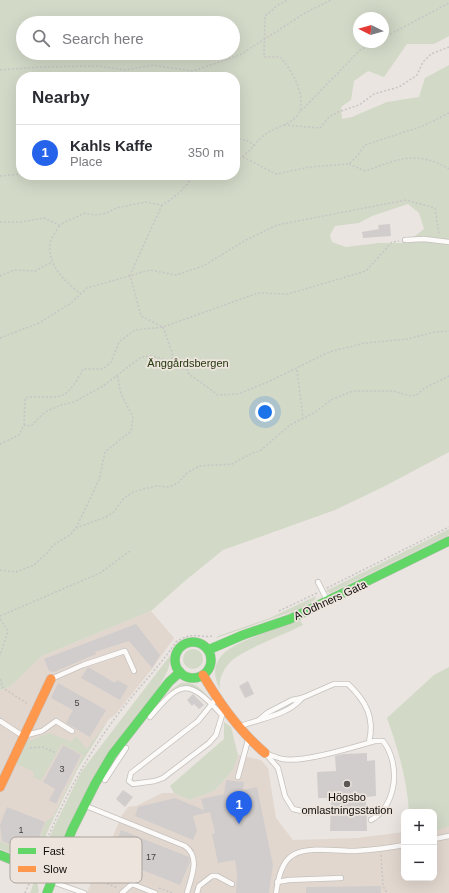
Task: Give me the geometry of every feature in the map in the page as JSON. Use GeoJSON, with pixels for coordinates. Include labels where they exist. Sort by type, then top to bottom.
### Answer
{"type":"FeatureCollection","features":[{"type":"Feature","properties":{"kind":"street","name":"A Odhners Gata"},"geometry":{"type":"LineString","coordinates":[[208,650],[243,635],[290,619],[449,541]]}},
{"type":"Feature","properties":{"kind":"street"},"geometry":{"type":"LineString","coordinates":[[197,642],[208,650],[211,657],[210,665],[203,675],[191,678],[180,672],[175,660],[180,647],[188,643],[197,642]]}},
{"type":"Feature","properties":{"kind":"street"},"geometry":{"type":"LineString","coordinates":[[71,837],[112,755],[169,682],[180,672]]}},
{"type":"Feature","properties":{"kind":"street"},"geometry":{"type":"LineString","coordinates":[[203,675],[214,701],[223,713],[248,739],[265,753]]}},
{"type":"Feature","properties":{"kind":"street"},"geometry":{"type":"LineString","coordinates":[[0,787],[51,679]]}},
{"type":"Feature","properties":{"kind":"street"},"geometry":{"type":"LineString","coordinates":[[0,855],[10,859]]}},
{"type":"Feature","properties":{"kind":"street"},"geometry":{"type":"LineString","coordinates":[[47,893],[51,883]]}},
{"type":"Feature","properties":{"kind":"lane"},"geometry":{"type":"LineString","coordinates":[[406,240],[424,239],[449,242]]}},
{"type":"Feature","properties":{"kind":"lane"},"geometry":{"type":"LineString","coordinates":[[318,582],[327,601]]}},
{"type":"Feature","properties":{"kind":"lane"},"geometry":{"type":"LineString","coordinates":[[51,679],[83,665],[125,651],[134,670]]}},
{"type":"Feature","properties":{"kind":"lane"},"geometry":{"type":"LineString","coordinates":[[238,728],[269,718],[297,705],[302,698],[334,684],[348,684],[366,706],[372,730],[369,742]]}},
{"type":"Feature","properties":{"kind":"lane"},"geometry":{"type":"LineString","coordinates":[[147,721],[166,697],[178,689],[195,690],[214,701],[198,721],[131,773],[129,781],[133,784],[163,778],[209,743],[216,735],[223,713]]}},
{"type":"Feature","properties":{"kind":"lane"},"geometry":{"type":"LineString","coordinates":[[0,721],[23,736],[42,730],[56,721],[72,731]]}},
{"type":"Feature","properties":{"kind":"lane"},"geometry":{"type":"LineString","coordinates":[[103,783],[134,736]]}},
{"type":"Feature","properties":{"kind":"lane"},"geometry":{"type":"LineString","coordinates":[[238,777],[248,739]]}},
{"type":"Feature","properties":{"kind":"lane"},"geometry":{"type":"LineString","coordinates":[[265,753],[284,759],[298,758],[326,754],[369,742],[383,741],[386,745],[393,770],[394,785],[390,799],[383,810],[371,820]]}},
{"type":"Feature","properties":{"kind":"lane"},"geometry":{"type":"LineString","coordinates":[[265,753],[278,768],[285,796],[293,809],[310,813]]}},
{"type":"Feature","properties":{"kind":"lane"},"geometry":{"type":"LineString","coordinates":[[96,795],[87,806],[185,846],[191,850],[195,863],[187,893]]}},
{"type":"Feature","properties":{"kind":"lane"},"geometry":{"type":"LineString","coordinates":[[437,838],[449,836]]}},
{"type":"Feature","properties":{"kind":"lane"},"geometry":{"type":"LineString","coordinates":[[276,893],[277,882],[285,863],[292,855],[297,853],[367,850],[401,845]]}},
{"type":"Feature","properties":{"kind":"lane"},"geometry":{"type":"LineString","coordinates":[[197,893],[199,886],[212,876],[217,876],[232,884]]}},
{"type":"Feature","properties":{"kind":"lane"},"geometry":{"type":"LineString","coordinates":[[277,882],[288,880],[341,878]]}},
{"type":"Feature","properties":{"kind":"lane"},"geometry":{"type":"LineString","coordinates":[[62,883],[84,893]]}},
{"type":"Feature","properties":{"kind":"lane"},"geometry":{"type":"LineString","coordinates":[[123,892],[132,884],[155,893]]}},
{"type":"Feature","properties":{"kind":"path"},"geometry":{"type":"LineString","coordinates":[[288,0],[278,5],[265,16],[264,57],[280,57],[292,70],[302,102],[301,111]]}},
{"type":"Feature","properties":{"kind":"path"},"geometry":{"type":"LineString","coordinates":[[240,55],[264,41],[305,13],[331,0]]}},
{"type":"Feature","properties":{"kind":"path"},"geometry":{"type":"LineString","coordinates":[[389,35],[449,3]]}},
{"type":"Feature","properties":{"kind":"path"},"geometry":{"type":"LineString","coordinates":[[284,125],[320,128],[329,117],[338,112],[359,105],[374,94],[399,87],[417,75],[424,62],[431,54],[449,47]]}},
{"type":"Feature","properties":{"kind":"path"},"geometry":{"type":"LineString","coordinates":[[240,159],[243,158],[255,146],[262,136],[295,118],[360,50],[364,48]]}},
{"type":"Feature","properties":{"kind":"path"},"geometry":{"type":"LineString","coordinates":[[0,70],[41,67],[92,66],[126,70],[152,65],[193,71],[225,60]]}},
{"type":"Feature","properties":{"kind":"path"},"geometry":{"type":"LineString","coordinates":[[348,164],[358,155],[365,145],[423,126],[449,113]]}},
{"type":"Feature","properties":{"kind":"path"},"geometry":{"type":"LineString","coordinates":[[240,139],[248,141],[255,146]]}},
{"type":"Feature","properties":{"kind":"path"},"geometry":{"type":"LineString","coordinates":[[243,158],[276,174],[310,168],[348,164],[364,171],[394,160],[424,158],[449,169]]}},
{"type":"Feature","properties":{"kind":"path"},"geometry":{"type":"LineString","coordinates":[[0,176],[16,174]]}},
{"type":"Feature","properties":{"kind":"path"},"geometry":{"type":"LineString","coordinates":[[172,361],[172,352],[162,327],[141,316],[130,275],[162,205],[176,197],[181,189],[188,185],[190,180]]}},
{"type":"Feature","properties":{"kind":"path"},"geometry":{"type":"LineString","coordinates":[[0,338],[38,323],[71,303],[87,288],[150,270],[176,275],[203,266],[246,240],[277,225],[406,200],[435,208],[439,241]]}},
{"type":"Feature","properties":{"kind":"path"},"geometry":{"type":"LineString","coordinates":[[81,294],[65,282],[52,262],[51,240],[59,225],[85,213],[95,215],[107,213],[116,208],[146,202],[162,205]]}},
{"type":"Feature","properties":{"kind":"path"},"geometry":{"type":"LineString","coordinates":[[0,222],[21,222],[44,218],[59,225]]}},
{"type":"Feature","properties":{"kind":"path"},"geometry":{"type":"LineString","coordinates":[[0,444],[19,435],[24,424],[25,398],[34,396],[61,396],[71,389],[83,369],[103,369],[111,362],[119,342],[134,330],[162,327],[240,298],[258,293],[288,294],[366,271],[392,242],[406,240]]}},
{"type":"Feature","properties":{"kind":"path"},"geometry":{"type":"LineString","coordinates":[[0,276],[14,270],[35,271],[52,262]]}},
{"type":"Feature","properties":{"kind":"path"},"geometry":{"type":"LineString","coordinates":[[24,424],[31,426],[45,412],[61,405],[74,402],[103,386],[141,357],[152,356],[185,365],[189,374],[218,395],[238,394],[296,369],[305,363],[329,352],[353,345],[408,339],[435,332],[449,331]]}},
{"type":"Feature","properties":{"kind":"path"},"geometry":{"type":"LineString","coordinates":[[296,369],[303,418]]}},
{"type":"Feature","properties":{"kind":"path"},"geometry":{"type":"LineString","coordinates":[[0,570],[16,572],[34,565],[53,545],[70,535],[76,528],[99,480],[105,452],[131,431],[133,417],[121,394],[117,374]]}},
{"type":"Feature","properties":{"kind":"path"},"geometry":{"type":"LineString","coordinates":[[76,528],[106,517],[114,512],[122,499],[133,492],[156,486],[169,487],[178,483],[186,474],[198,466],[232,464],[252,453],[260,451],[290,425],[314,413],[331,400],[353,391],[393,391],[410,396],[417,395],[423,389],[449,376]]}},
{"type":"Feature","properties":{"kind":"path"},"geometry":{"type":"LineString","coordinates":[[276,613],[449,527]]}},
{"type":"Feature","properties":{"kind":"path"},"geometry":{"type":"LineString","coordinates":[[0,616],[100,573],[130,551]]}},
{"type":"Feature","properties":{"kind":"path"},"geometry":{"type":"LineString","coordinates":[[0,619],[8,631],[0,656]]}},
{"type":"Feature","properties":{"kind":"path"},"geometry":{"type":"LineString","coordinates":[[48,837],[76,777],[113,720],[176,642],[184,636],[191,634],[207,637],[215,636]]}},
{"type":"Feature","properties":{"kind":"path"},"geometry":{"type":"LineString","coordinates":[[0,678],[3,688],[36,709]]}},
{"type":"Feature","properties":{"kind":"path"},"geometry":{"type":"LineString","coordinates":[[29,748],[43,747],[56,753]]}},
{"type":"Feature","properties":{"kind":"path"},"geometry":{"type":"LineString","coordinates":[[381,857],[383,886],[387,893]]}},
{"type":"Feature","properties":{"kind":"path"},"geometry":{"type":"LineString","coordinates":[[25,893],[29,883]]}},
{"type":"Feature","properties":{"kind":"path"},"geometry":{"type":"LineString","coordinates":[[103,883],[123,892]]}},
{"type":"Feature","properties":{"kind":"path"},"geometry":{"type":"LineString","coordinates":[[158,887],[172,893]]}},
{"type":"Feature","properties":{"kind":"shaded area"},"geometry":{"type":"Polygon","coordinates":[[[151,611],[174,638],[152,669],[115,715],[109,719],[82,759],[53,817],[45,837],[10,837],[10,852],[0,848],[0,690],[11,686],[42,656],[151,611]]]}},
{"type":"Feature","properties":{"kind":"shaded area"},"geometry":{"type":"Polygon","coordinates":[[[238,755],[261,760],[268,768],[276,818],[293,840],[357,838],[401,832],[401,881],[437,881],[437,825],[449,822],[449,893],[87,893],[91,883],[142,883],[142,837],[112,837],[122,815],[128,807],[136,806],[162,793],[174,793],[189,800],[214,791],[233,770],[238,755]]]}},
{"type":"Feature","properties":{"kind":"green space","name":"Änggårdsbergen"},"geometry":{"type":"Polygon","coordinates":[[[0,0],[449,0],[449,36],[434,44],[407,44],[384,77],[368,71],[354,81],[351,100],[341,107],[342,119],[352,117],[387,102],[419,97],[425,78],[449,65],[449,452],[385,486],[335,510],[223,550],[151,611],[42,656],[11,686],[0,690],[0,0]],[[408,204],[372,216],[359,223],[335,226],[330,235],[332,242],[346,247],[379,243],[406,243],[424,229],[419,213],[408,204]]]}},
{"type":"Feature","properties":{"kind":"green space"},"geometry":{"type":"Polygon","coordinates":[[[449,529],[449,535],[330,593],[326,591],[449,529]]]}},
{"type":"Feature","properties":{"kind":"green space"},"geometry":{"type":"Polygon","coordinates":[[[316,596],[315,600],[297,610],[216,638],[270,618],[316,596]]]}},
{"type":"Feature","properties":{"kind":"green space"},"geometry":{"type":"Polygon","coordinates":[[[300,620],[303,625],[251,648],[231,661],[221,676],[220,690],[216,678],[215,668],[218,660],[224,654],[240,643],[300,620]]]}},
{"type":"Feature","properties":{"kind":"green space"},"geometry":{"type":"Polygon","coordinates":[[[189,649],[197,649],[203,655],[203,663],[197,669],[189,669],[183,663],[183,655],[189,649]]]}},
{"type":"Feature","properties":{"kind":"green space"},"geometry":{"type":"Polygon","coordinates":[[[172,653],[168,670],[158,689],[65,837],[50,837],[81,772],[172,653]]]}},
{"type":"Feature","properties":{"kind":"green space"},"geometry":{"type":"Polygon","coordinates":[[[449,667],[449,826],[437,830],[437,809],[409,809],[401,764],[387,718],[434,675],[449,667]]]}},
{"type":"Feature","properties":{"kind":"green space"},"geometry":{"type":"Polygon","coordinates":[[[181,683],[191,683],[195,685],[211,700],[198,689],[189,687],[181,687],[168,692],[181,683]]]}},
{"type":"Feature","properties":{"kind":"green space"},"geometry":{"type":"Polygon","coordinates":[[[109,719],[77,770],[45,837],[41,837],[46,821],[53,817],[83,755],[62,744],[41,781],[33,777],[34,772],[17,764],[26,742],[49,733],[72,742],[75,736],[87,749],[109,719]]]}},
{"type":"Feature","properties":{"kind":"green space"},"geometry":{"type":"Polygon","coordinates":[[[224,722],[231,727],[238,755],[233,770],[214,791],[189,800],[174,793],[170,786],[224,739],[224,722]]]}},
{"type":"Feature","properties":{"kind":"green space"},"geometry":{"type":"Polygon","coordinates":[[[0,841],[10,845],[10,853],[0,849],[0,841]]]}},
{"type":"Feature","properties":{"kind":"green space"},"geometry":{"type":"Polygon","coordinates":[[[34,883],[37,883],[38,893],[30,893],[34,883]]]}},
{"type":"Feature","properties":{"kind":"building"},"geometry":{"type":"Polygon","coordinates":[[[390,224],[391,236],[363,238],[362,232],[379,229],[378,225],[390,224]]]}},
{"type":"Feature","properties":{"kind":"building"},"geometry":{"type":"Polygon","coordinates":[[[136,624],[160,655],[152,668],[129,641],[95,652],[96,654],[54,672],[49,671],[44,659],[136,624]]]}},
{"type":"Feature","properties":{"kind":"building"},"geometry":{"type":"Polygon","coordinates":[[[88,667],[115,683],[117,680],[128,686],[120,700],[81,678],[88,667]]]}},
{"type":"Feature","properties":{"kind":"building"},"geometry":{"type":"Polygon","coordinates":[[[248,681],[254,694],[245,698],[239,686],[248,681]]]}},
{"type":"Feature","properties":{"kind":"building"},"geometry":{"type":"Polygon","coordinates":[[[58,683],[106,710],[90,737],[66,723],[73,710],[51,698],[58,683]]]}},
{"type":"Feature","properties":{"kind":"building"},"geometry":{"type":"Polygon","coordinates":[[[193,694],[204,705],[199,709],[194,704],[192,706],[187,700],[193,694]]]}},
{"type":"Feature","properties":{"kind":"building"},"geometry":{"type":"Polygon","coordinates":[[[63,745],[81,755],[56,804],[49,800],[55,789],[43,782],[63,745]]]}},
{"type":"Feature","properties":{"kind":"building","name":"Högsbo omlastningsstation"},"geometry":{"type":"Polygon","coordinates":[[[367,753],[367,761],[375,760],[376,796],[366,797],[367,831],[330,831],[331,798],[318,798],[317,772],[336,771],[335,756],[367,753]]]}},
{"type":"Feature","properties":{"kind":"building"},"geometry":{"type":"Polygon","coordinates":[[[226,780],[244,782],[243,790],[257,787],[273,865],[269,893],[236,893],[237,873],[235,860],[218,863],[212,834],[215,833],[210,812],[193,816],[197,831],[193,840],[135,816],[138,807],[175,798],[204,810],[201,799],[224,794],[226,780]]]}},
{"type":"Feature","properties":{"kind":"building"},"geometry":{"type":"Polygon","coordinates":[[[123,790],[133,797],[125,807],[116,799],[123,790]]]}},
{"type":"Feature","properties":{"kind":"building"},"geometry":{"type":"Polygon","coordinates":[[[7,807],[45,822],[39,837],[10,837],[10,844],[2,841],[0,825],[7,807]]]}},
{"type":"Feature","properties":{"kind":"building"},"geometry":{"type":"Polygon","coordinates":[[[121,830],[139,837],[118,837],[121,830]]]}},
{"type":"Feature","properties":{"kind":"building"},"geometry":{"type":"Polygon","coordinates":[[[142,838],[189,857],[190,862],[180,885],[142,870],[142,838]]]}},
{"type":"Feature","properties":{"kind":"building"},"geometry":{"type":"Polygon","coordinates":[[[381,886],[381,893],[306,893],[306,887],[381,886]]]}},
{"type":"Feature","properties":{"kind":"traffic: fast"},"geometry":{"type":"LineString","coordinates":[[208,650],[243,635],[290,619],[449,541]]}},
{"type":"Feature","properties":{"kind":"traffic: fast"},"geometry":{"type":"LineString","coordinates":[[197,642],[206,647],[210,653],[211,660],[210,667],[206,673],[197,678],[189,678],[180,673],[176,667],[175,656],[180,647],[186,643],[197,642]]}},
{"type":"Feature","properties":{"kind":"traffic: fast"},"geometry":{"type":"LineString","coordinates":[[69,837],[95,784],[112,755],[169,682],[180,672]]}},
{"type":"Feature","properties":{"kind":"traffic: fast"},"geometry":{"type":"LineString","coordinates":[[0,855],[10,859]]}},
{"type":"Feature","properties":{"kind":"traffic: fast"},"geometry":{"type":"LineString","coordinates":[[47,893],[51,883]]}},
{"type":"Feature","properties":{"kind":"traffic: slow"},"geometry":{"type":"LineString","coordinates":[[203,675],[238,726],[265,753]]}},
{"type":"Feature","properties":{"kind":"traffic: slow"},"geometry":{"type":"LineString","coordinates":[[0,787],[51,679]]}},
{"type":"Feature","properties":{"kind":"place","name":"Högsbo omlastningsstation"},"geometry":{"type":"Point","coordinates":[347,784]}},
{"type":"Feature","properties":{"kind":"place","name":"Kahls Kaffe"},"geometry":{"type":"Point","coordinates":[239,824]}}]}
